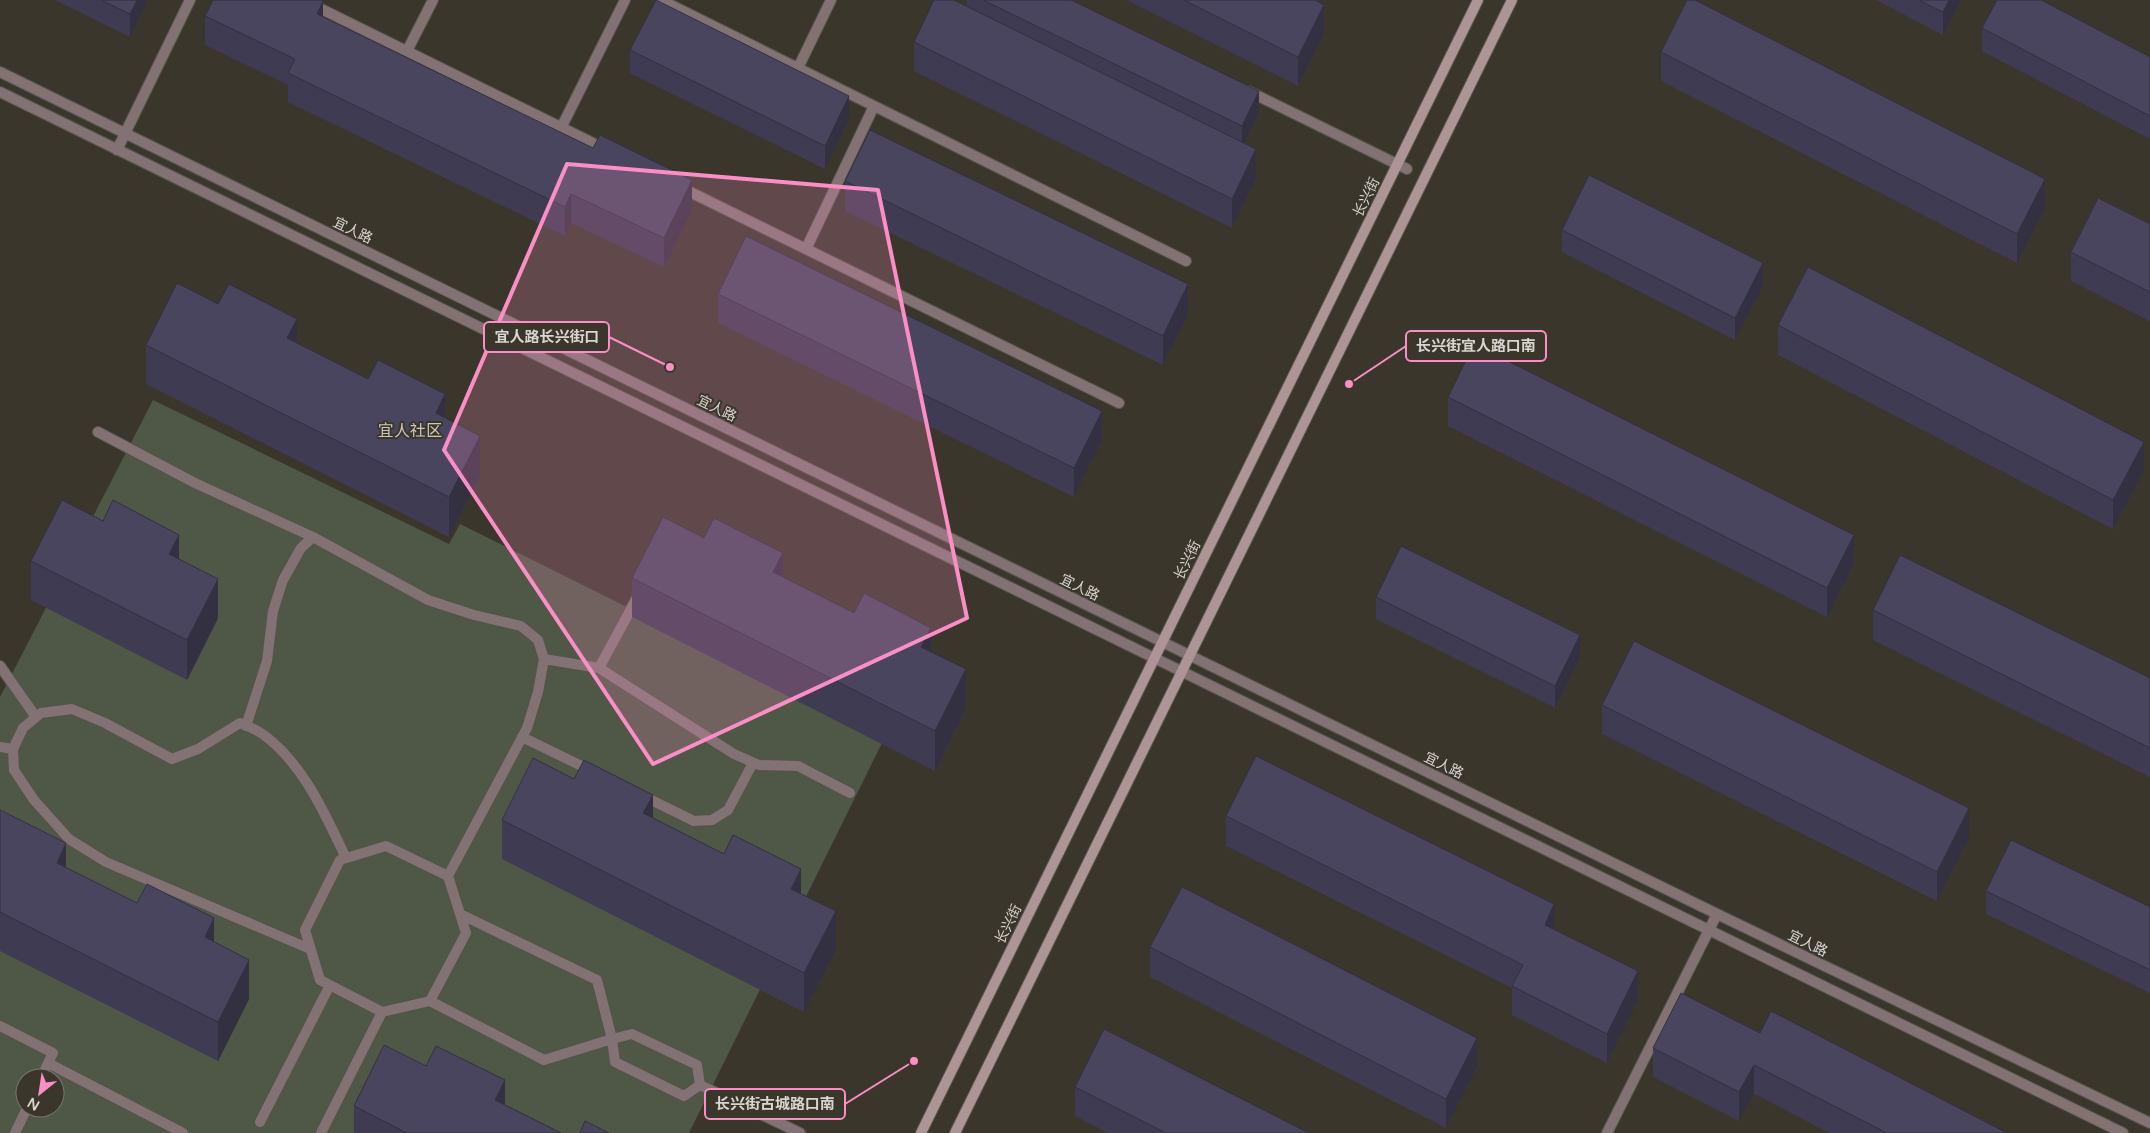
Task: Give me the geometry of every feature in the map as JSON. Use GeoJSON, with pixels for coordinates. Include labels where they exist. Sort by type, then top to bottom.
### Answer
{"type":"FeatureCollection","features":[{"type":"Feature","properties":{"kind":"main road","name":"长兴街"},"geometry":{"type":"LineString","coordinates":[[921,1133],[1478,0]]}},
{"type":"Feature","properties":{"kind":"main road"},"geometry":{"type":"LineString","coordinates":[[955,1133],[1512,0]]}},
{"type":"Feature","properties":{"kind":"street"},"geometry":{"type":"LineString","coordinates":[[117,150],[190,0]]}},
{"type":"Feature","properties":{"kind":"street"},"geometry":{"type":"LineString","coordinates":[[303,0],[614,154]]}},
{"type":"Feature","properties":{"kind":"street"},"geometry":{"type":"LineString","coordinates":[[407,52],[433,0]]}},
{"type":"Feature","properties":{"kind":"street"},"geometry":{"type":"LineString","coordinates":[[561,128],[625,0]]}},
{"type":"Feature","properties":{"kind":"street"},"geometry":{"type":"LineString","coordinates":[[661,0],[1186,261]]}},
{"type":"Feature","properties":{"kind":"street"},"geometry":{"type":"LineString","coordinates":[[798,68],[831,0]]}},
{"type":"Feature","properties":{"kind":"street","name":"宜人路"},"geometry":{"type":"LineString","coordinates":[[0,72],[1717,914],[2150,1123]]}},
{"type":"Feature","properties":{"kind":"street"},"geometry":{"type":"LineString","coordinates":[[1238,86],[1407,169]]}},
{"type":"Feature","properties":{"kind":"street"},"geometry":{"type":"LineString","coordinates":[[0,92],[1181,673],[2123,1133]]}},
{"type":"Feature","properties":{"kind":"street"},"geometry":{"type":"LineString","coordinates":[[806,248],[874,106]]}},
{"type":"Feature","properties":{"kind":"street"},"geometry":{"type":"LineString","coordinates":[[666,180],[1119,403]]}},
{"type":"Feature","properties":{"kind":"street"},"geometry":{"type":"LineString","coordinates":[[98,432],[195,483],[313,537],[428,600],[474,615],[521,626],[538,640],[544,659],[538,692],[527,728],[448,876],[466,933],[430,1001]]}},
{"type":"Feature","properties":{"kind":"street"},"geometry":{"type":"LineString","coordinates":[[246,726],[267,661],[273,610],[288,572],[301,548],[313,537]]}},
{"type":"Feature","properties":{"kind":"street"},"geometry":{"type":"LineString","coordinates":[[599,668],[644,584]]}},
{"type":"Feature","properties":{"kind":"street"},"geometry":{"type":"LineString","coordinates":[[544,659],[599,668],[734,754],[759,765],[798,766],[850,793]]}},
{"type":"Feature","properties":{"kind":"street"},"geometry":{"type":"LineString","coordinates":[[0,666],[36,717]]}},
{"type":"Feature","properties":{"kind":"street"},"geometry":{"type":"LineString","coordinates":[[310,949],[106,862],[69,839],[34,800],[14,770],[13,749],[23,728],[41,713],[72,709],[105,723],[172,759],[198,749],[240,723],[263,734],[290,759],[315,796],[346,858]]}},
{"type":"Feature","properties":{"kind":"street"},"geometry":{"type":"LineString","coordinates":[[522,737],[599,775]]}},
{"type":"Feature","properties":{"kind":"street"},"geometry":{"type":"LineString","coordinates":[[0,747],[13,749]]}},
{"type":"Feature","properties":{"kind":"street"},"geometry":{"type":"LineString","coordinates":[[634,792],[694,821],[712,820],[728,810],[753,763]]}},
{"type":"Feature","properties":{"kind":"street"},"geometry":{"type":"LineString","coordinates":[[448,876],[386,846],[340,860],[305,930],[320,980],[382,1012],[430,1001],[544,1060],[632,1034],[697,1065],[700,1085]]}},
{"type":"Feature","properties":{"kind":"street"},"geometry":{"type":"LineString","coordinates":[[460,914],[597,980],[612,1040],[615,1062],[684,1096],[700,1085]]}},
{"type":"Feature","properties":{"kind":"street"},"geometry":{"type":"LineString","coordinates":[[1607,1133],[1717,914]]}},
{"type":"Feature","properties":{"kind":"street"},"geometry":{"type":"LineString","coordinates":[[260,1122],[330,985]]}},
{"type":"Feature","properties":{"kind":"street"},"geometry":{"type":"LineString","coordinates":[[321,1133],[382,1012]]}},
{"type":"Feature","properties":{"kind":"street"},"geometry":{"type":"LineString","coordinates":[[0,1026],[53,1053],[46,1068]]}},
{"type":"Feature","properties":{"kind":"street"},"geometry":{"type":"LineString","coordinates":[[48,1063],[183,1133]]}},
{"type":"Feature","properties":{"kind":"street"},"geometry":{"type":"LineString","coordinates":[[700,1085],[800,1133]]}},
{"type":"Feature","properties":{"kind":"street"},"geometry":{"type":"LineString","coordinates":[[16,1133],[23,1118]]}},
{"type":"Feature","properties":{"kind":"highlighted area"},"geometry":{"type":"Polygon","coordinates":[[[567,164],[878,190],[967,618],[653,764],[444,450],[567,164]]]}},
{"type":"Feature","properties":{"kind":"green space"},"geometry":{"type":"Polygon","coordinates":[[[153,400],[449,544],[460,524],[631,609],[882,743],[689,1133],[0,1133],[0,697],[153,400]]]}},
{"type":"Feature","properties":{"kind":"building"},"geometry":{"type":"Polygon","coordinates":[[[101,0],[137,0],[130,14],[101,0]]]}},
{"type":"Feature","properties":{"kind":"building"},"geometry":{"type":"Polygon","coordinates":[[[213,0],[321,0],[323,1],[317,14],[593,148],[600,135],[692,180],[664,238],[571,194],[565,207],[288,73],[295,59],[205,16],[213,0]]]}},
{"type":"Feature","properties":{"kind":"building"},"geometry":{"type":"Polygon","coordinates":[[[656,0],[849,96],[825,146],[630,50],[656,0]]]}},
{"type":"Feature","properties":{"kind":"building"},"geometry":{"type":"Polygon","coordinates":[[[934,0],[954,0],[1256,149],[1232,199],[914,42],[934,0]]]}},
{"type":"Feature","properties":{"kind":"building"},"geometry":{"type":"Polygon","coordinates":[[[983,0],[1071,0],[1259,91],[1242,126],[983,0]]]}},
{"type":"Feature","properties":{"kind":"building"},"geometry":{"type":"Polygon","coordinates":[[[1184,0],[1315,0],[1324,5],[1298,57],[1184,0]]]}},
{"type":"Feature","properties":{"kind":"building"},"geometry":{"type":"Polygon","coordinates":[[[1687,0],[1695,0],[2045,179],[2017,234],[1661,52],[1687,0]]]}},
{"type":"Feature","properties":{"kind":"building"},"geometry":{"type":"Polygon","coordinates":[[[1919,0],[1949,0],[1943,12],[1919,0]]]}},
{"type":"Feature","properties":{"kind":"building"},"geometry":{"type":"Polygon","coordinates":[[[1997,0],[2041,0],[2150,57],[2150,116],[1982,28],[1997,0]]]}},
{"type":"Feature","properties":{"kind":"building"},"geometry":{"type":"Polygon","coordinates":[[[870,130],[1188,284],[1163,336],[845,181],[870,130]]]}},
{"type":"Feature","properties":{"kind":"building"},"geometry":{"type":"Polygon","coordinates":[[[1589,175],[1763,263],[1735,318],[1562,230],[1589,175]]]}},
{"type":"Feature","properties":{"kind":"building"},"geometry":{"type":"Polygon","coordinates":[[[2098,198],[2150,224],[2150,292],[2071,252],[2098,198]]]}},
{"type":"Feature","properties":{"kind":"building"},"geometry":{"type":"Polygon","coordinates":[[[746,236],[1102,411],[1074,468],[718,294],[746,236]]]}},
{"type":"Feature","properties":{"kind":"building"},"geometry":{"type":"Polygon","coordinates":[[[1808,267],[2144,442],[2113,500],[1778,325],[1808,267]]]}},
{"type":"Feature","properties":{"kind":"building"},"geometry":{"type":"Polygon","coordinates":[[[177,283],[218,304],[229,284],[297,319],[287,338],[368,379],[378,360],[445,394],[436,413],[480,436],[449,497],[146,345],[177,283]]]}},
{"type":"Feature","properties":{"kind":"building"},"geometry":{"type":"Polygon","coordinates":[[[1474,344],[1854,535],[1827,588],[1448,397],[1474,344]]]}},
{"type":"Feature","properties":{"kind":"building"},"geometry":{"type":"Polygon","coordinates":[[[62,500],[103,521],[113,500],[179,535],[169,554],[218,579],[187,640],[31,561],[62,500]]]}},
{"type":"Feature","properties":{"kind":"building"},"geometry":{"type":"Polygon","coordinates":[[[663,517],[704,538],[714,518],[783,553],[773,572],[854,613],[864,593],[931,628],[921,647],[966,669],[935,731],[632,578],[663,517]]]}},
{"type":"Feature","properties":{"kind":"building"},"geometry":{"type":"Polygon","coordinates":[[[1401,546],[1580,635],[1555,686],[1376,597],[1401,546]]]}},
{"type":"Feature","properties":{"kind":"building"},"geometry":{"type":"Polygon","coordinates":[[[1900,555],[2150,678],[2150,748],[1873,610],[1900,555]]]}},
{"type":"Feature","properties":{"kind":"building"},"geometry":{"type":"Polygon","coordinates":[[[1634,641],[1969,808],[1937,872],[1602,705],[1634,641]]]}},
{"type":"Feature","properties":{"kind":"building"},"geometry":{"type":"Polygon","coordinates":[[[1256,756],[1554,904],[1545,925],[1638,971],[1607,1034],[1512,986],[1523,965],[1226,816],[1256,756]]]}},
{"type":"Feature","properties":{"kind":"building"},"geometry":{"type":"Polygon","coordinates":[[[533,758],[574,779],[584,760],[653,795],[643,813],[724,854],[733,835],[801,869],[791,889],[836,911],[804,973],[502,820],[533,758]]]}},
{"type":"Feature","properties":{"kind":"building"},"geometry":{"type":"Polygon","coordinates":[[[0,810],[66,843],[57,863],[137,903],[147,884],[214,918],[205,937],[249,960],[218,1022],[0,912],[0,810]]]}},
{"type":"Feature","properties":{"kind":"building"},"geometry":{"type":"Polygon","coordinates":[[[2011,840],[2150,907],[2150,970],[1986,891],[2011,840]]]}},
{"type":"Feature","properties":{"kind":"building"},"geometry":{"type":"Polygon","coordinates":[[[1182,887],[1477,1038],[1446,1099],[1150,947],[1182,887]]]}},
{"type":"Feature","properties":{"kind":"building"},"geometry":{"type":"Polygon","coordinates":[[[1681,993],[1760,1033],[1771,1011],[2007,1133],[1887,1133],[1754,1065],[1739,1092],[1653,1048],[1681,993]]]}},
{"type":"Feature","properties":{"kind":"building"},"geometry":{"type":"Polygon","coordinates":[[[1104,1029],[1309,1133],[1166,1133],[1075,1087],[1104,1029]]]}},
{"type":"Feature","properties":{"kind":"building"},"geometry":{"type":"Polygon","coordinates":[[[384,1045],[426,1066],[436,1046],[505,1080],[495,1100],[561,1133],[407,1133],[354,1106],[384,1045]]]}},
{"type":"Feature","properties":{"kind":"building"},"geometry":{"type":"Polygon","coordinates":[[[585,1121],[609,1133],[580,1133],[585,1121]]]}},
{"type":"Feature","properties":{"kind":"place","name":"宜人路长兴街口"},"geometry":{"type":"Point","coordinates":[670,367]}},
{"type":"Feature","properties":{"kind":"place","name":"长兴街宜人路口南"},"geometry":{"type":"Point","coordinates":[1349,384]}},
{"type":"Feature","properties":{"kind":"place","name":"长兴街古城路口南"},"geometry":{"type":"Point","coordinates":[914,1061]}},
{"type":"Feature","properties":{"kind":"district","name":"宜人社区"},"geometry":{"type":"Point","coordinates":[410,430]}}]}
